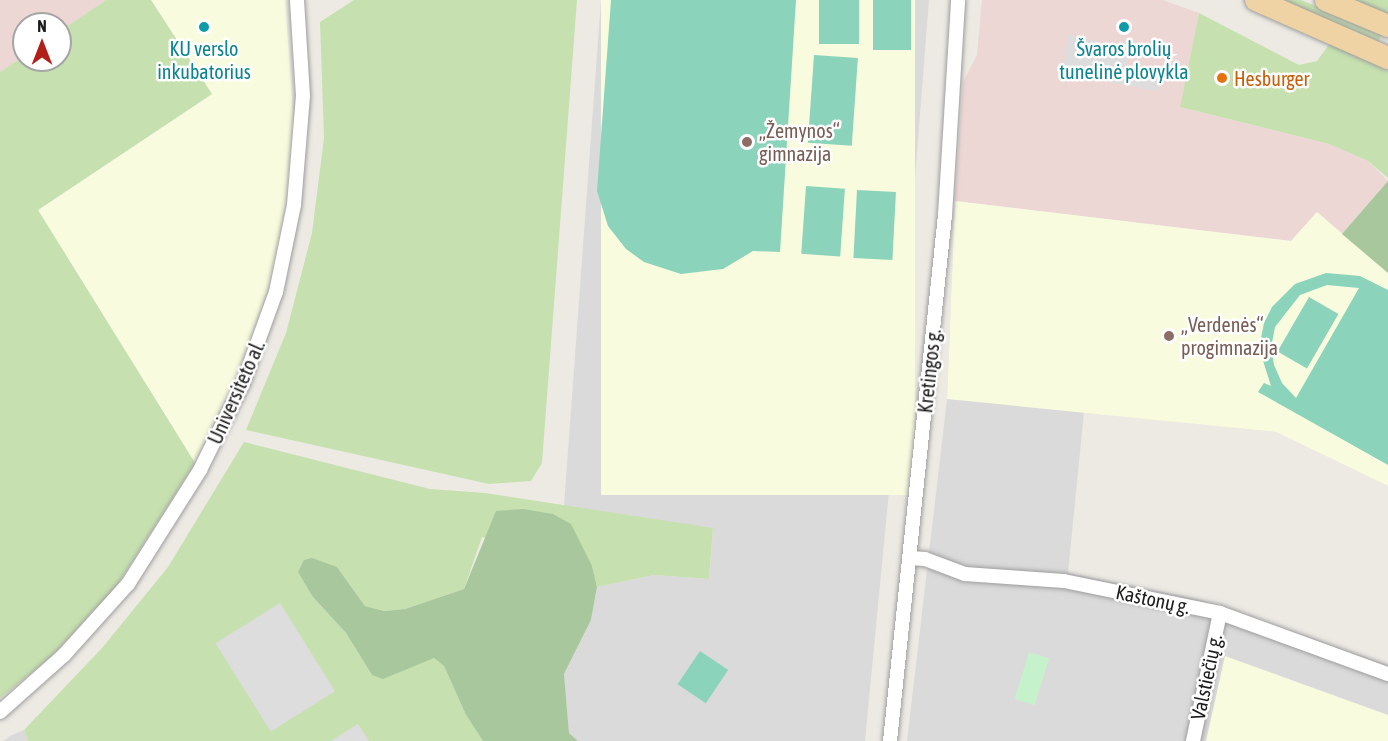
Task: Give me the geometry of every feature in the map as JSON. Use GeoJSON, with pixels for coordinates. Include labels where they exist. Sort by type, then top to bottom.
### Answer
{"type":"FeatureCollection","features":[{"type":"Feature","properties":{"kind":"main road"},"geometry":{"type":"LineString","coordinates":[[1256,0],[1388,58]]}},
{"type":"Feature","properties":{"kind":"main road"},"geometry":{"type":"LineString","coordinates":[[1326,0],[1388,26]]}},
{"type":"Feature","properties":{"kind":"street","name":"Universiteto al."},"geometry":{"type":"LineString","coordinates":[[0,712],[80,638],[128,584],[200,470],[243,383],[276,292],[294,206],[303,96],[297,0]]}},
{"type":"Feature","properties":{"kind":"street","name":"Kretingos g."},"geometry":{"type":"LineString","coordinates":[[890,741],[945,215],[958,0]]}},
{"type":"Feature","properties":{"kind":"street","name":"Kaštonų g."},"geometry":{"type":"LineString","coordinates":[[910,558],[925,559],[965,574],[1064,581],[1220,613],[1388,674]]}},
{"type":"Feature","properties":{"kind":"street","name":"Valstiečių g."},"geometry":{"type":"LineString","coordinates":[[1193,741],[1220,613]]}},
{"type":"Feature","properties":{"kind":"shaded area"},"geometry":{"type":"Polygon","coordinates":[[[0,0],[106,0],[72,23],[72,12],[12,12],[12,64],[0,72],[0,0]]]}},
{"type":"Feature","properties":{"kind":"shaded area"},"geometry":{"type":"Polygon","coordinates":[[[151,0],[285,0],[294,127],[288,201],[276,268],[243,362],[195,463],[38,210],[212,94],[151,0]]]}},
{"type":"Feature","properties":{"kind":"shaded area","name":"„Žemynos“ gimnazija"},"geometry":{"type":"Polygon","coordinates":[[[601,0],[929,0],[897,408],[865,741],[578,741],[569,733],[564,674],[591,620],[597,587],[654,575],[709,579],[713,529],[564,506],[601,0]]]}},
{"type":"Feature","properties":{"kind":"shaded area","name":"„Žemynos“ gimnazija"},"geometry":{"type":"Polygon","coordinates":[[[601,0],[915,0],[915,495],[601,495],[601,0]]]}},
{"type":"Feature","properties":{"kind":"shaded area"},"geometry":{"type":"Polygon","coordinates":[[[982,0],[1163,0],[1199,13],[1180,107],[1329,144],[1368,161],[1388,181],[1342,234],[1317,212],[1291,241],[955,201],[963,82],[977,55],[982,0]]]}},
{"type":"Feature","properties":{"kind":"shaded area"},"geometry":{"type":"Polygon","coordinates":[[[1068,34],[1130,50],[1124,71],[1151,78],[1162,76],[1157,91],[1063,73],[1068,34]]]}},
{"type":"Feature","properties":{"kind":"shaded area"},"geometry":{"type":"Polygon","coordinates":[[[955,201],[1388,273],[1388,486],[1276,432],[1084,412],[1068,573],[1198,599],[1388,665],[1388,741],[907,741],[947,399],[955,201]]]}},
{"type":"Feature","properties":{"kind":"shaded area","name":"„Verdenės“ progimnazija"},"geometry":{"type":"Polygon","coordinates":[[[955,201],[1291,241],[1317,212],[1388,273],[1388,486],[1276,432],[947,399],[955,201]]]}},
{"type":"Feature","properties":{"kind":"shaded area"},"geometry":{"type":"Polygon","coordinates":[[[280,603],[335,691],[271,731],[216,643],[280,603]]]}},
{"type":"Feature","properties":{"kind":"shaded area"},"geometry":{"type":"Polygon","coordinates":[[[1225,656],[1388,715],[1388,741],[1206,741],[1225,656]]]}},
{"type":"Feature","properties":{"kind":"shaded area"},"geometry":{"type":"Polygon","coordinates":[[[358,724],[369,741],[331,741],[358,724]]]}},
{"type":"Feature","properties":{"kind":"shaded area"},"geometry":{"type":"Polygon","coordinates":[[[24,730],[28,741],[3,741],[12,735],[24,730]]]}},
{"type":"Feature","properties":{"kind":"green space"},"geometry":{"type":"Polygon","coordinates":[[[106,0],[151,0],[212,94],[38,210],[195,463],[116,587],[50,658],[0,698],[0,72],[12,64],[12,72],[72,72],[72,23],[106,0]]]}},
{"type":"Feature","properties":{"kind":"green space"},"geometry":{"type":"Polygon","coordinates":[[[354,0],[577,0],[542,463],[531,481],[489,484],[246,430],[286,333],[312,233],[324,138],[320,22],[354,0]]]}},
{"type":"Feature","properties":{"kind":"green space"},"geometry":{"type":"Polygon","coordinates":[[[611,0],[796,0],[780,252],[753,251],[723,269],[681,274],[644,262],[626,249],[608,226],[597,191],[611,0]]]}},
{"type":"Feature","properties":{"kind":"green space"},"geometry":{"type":"Polygon","coordinates":[[[819,0],[859,0],[859,44],[819,44],[819,0]]]}},
{"type":"Feature","properties":{"kind":"green space"},"geometry":{"type":"Polygon","coordinates":[[[873,0],[911,0],[911,50],[873,50],[873,0]]]}},
{"type":"Feature","properties":{"kind":"green space"},"geometry":{"type":"Polygon","coordinates":[[[1282,0],[1301,0],[1382,33],[1378,43],[1282,0]]]}},
{"type":"Feature","properties":{"kind":"green space"},"geometry":{"type":"Polygon","coordinates":[[[1352,0],[1388,0],[1388,15],[1352,0]]]}},
{"type":"Feature","properties":{"kind":"green space"},"geometry":{"type":"Polygon","coordinates":[[[1199,13],[1299,65],[1317,61],[1330,43],[1388,71],[1388,178],[1368,161],[1329,144],[1180,107],[1199,13]]]}},
{"type":"Feature","properties":{"kind":"green space"},"geometry":{"type":"Polygon","coordinates":[[[814,55],[858,58],[852,146],[808,143],[814,55]]]}},
{"type":"Feature","properties":{"kind":"green space"},"geometry":{"type":"Polygon","coordinates":[[[1388,181],[1388,273],[1342,234],[1388,181]]]}},
{"type":"Feature","properties":{"kind":"green space"},"geometry":{"type":"Polygon","coordinates":[[[806,186],[845,189],[840,257],[801,254],[806,186]]]}},
{"type":"Feature","properties":{"kind":"green space"},"geometry":{"type":"Polygon","coordinates":[[[857,190],[896,192],[892,260],[853,258],[857,190]]]}},
{"type":"Feature","properties":{"kind":"green space"},"geometry":{"type":"Polygon","coordinates":[[[1326,273],[1360,276],[1388,290],[1388,465],[1258,392],[1264,383],[1271,386],[1259,348],[1264,323],[1272,307],[1295,284],[1326,273]],[[1327,285],[1300,295],[1275,327],[1271,348],[1274,365],[1282,383],[1296,398],[1359,288],[1327,285]]]}},
{"type":"Feature","properties":{"kind":"green space"},"geometry":{"type":"Polygon","coordinates":[[[1309,297],[1338,314],[1307,369],[1278,352],[1309,297]]]}},
{"type":"Feature","properties":{"kind":"green space"},"geometry":{"type":"Polygon","coordinates":[[[244,442],[430,489],[485,493],[713,528],[709,579],[654,575],[597,587],[592,566],[482,537],[464,589],[405,609],[384,611],[365,606],[337,567],[313,597],[346,633],[372,675],[434,658],[444,666],[466,715],[483,741],[28,741],[24,730],[102,648],[168,567],[244,442]]]}},
{"type":"Feature","properties":{"kind":"green space"},"geometry":{"type":"Polygon","coordinates":[[[523,509],[553,514],[571,524],[592,566],[597,587],[591,620],[564,674],[569,733],[578,741],[483,741],[466,715],[444,666],[434,658],[383,679],[372,675],[346,633],[313,597],[298,572],[304,560],[312,558],[337,567],[365,606],[384,611],[405,609],[464,589],[496,511],[523,509]]]}},
{"type":"Feature","properties":{"kind":"green space"},"geometry":{"type":"Polygon","coordinates":[[[700,651],[728,670],[706,703],[678,684],[700,651]]]}},
{"type":"Feature","properties":{"kind":"green space"},"geometry":{"type":"Polygon","coordinates":[[[1029,652],[1049,658],[1035,705],[1015,699],[1029,652]]]}},
{"type":"Feature","properties":{"kind":"place","name":"KU verslo inkubatorius"},"geometry":{"type":"Point","coordinates":[204,27]}},
{"type":"Feature","properties":{"kind":"place","name":"Švaros brolių tunelinė plovykla"},"geometry":{"type":"Point","coordinates":[1124,27]}},
{"type":"Feature","properties":{"kind":"place","name":"Hesburger"},"geometry":{"type":"Point","coordinates":[1222,78]}},
{"type":"Feature","properties":{"kind":"place","name":"„Žemynos“ gimnazija"},"geometry":{"type":"Point","coordinates":[747,142]}},
{"type":"Feature","properties":{"kind":"place","name":"„Verdenės“ progimnazija"},"geometry":{"type":"Point","coordinates":[1169,336]}}]}
